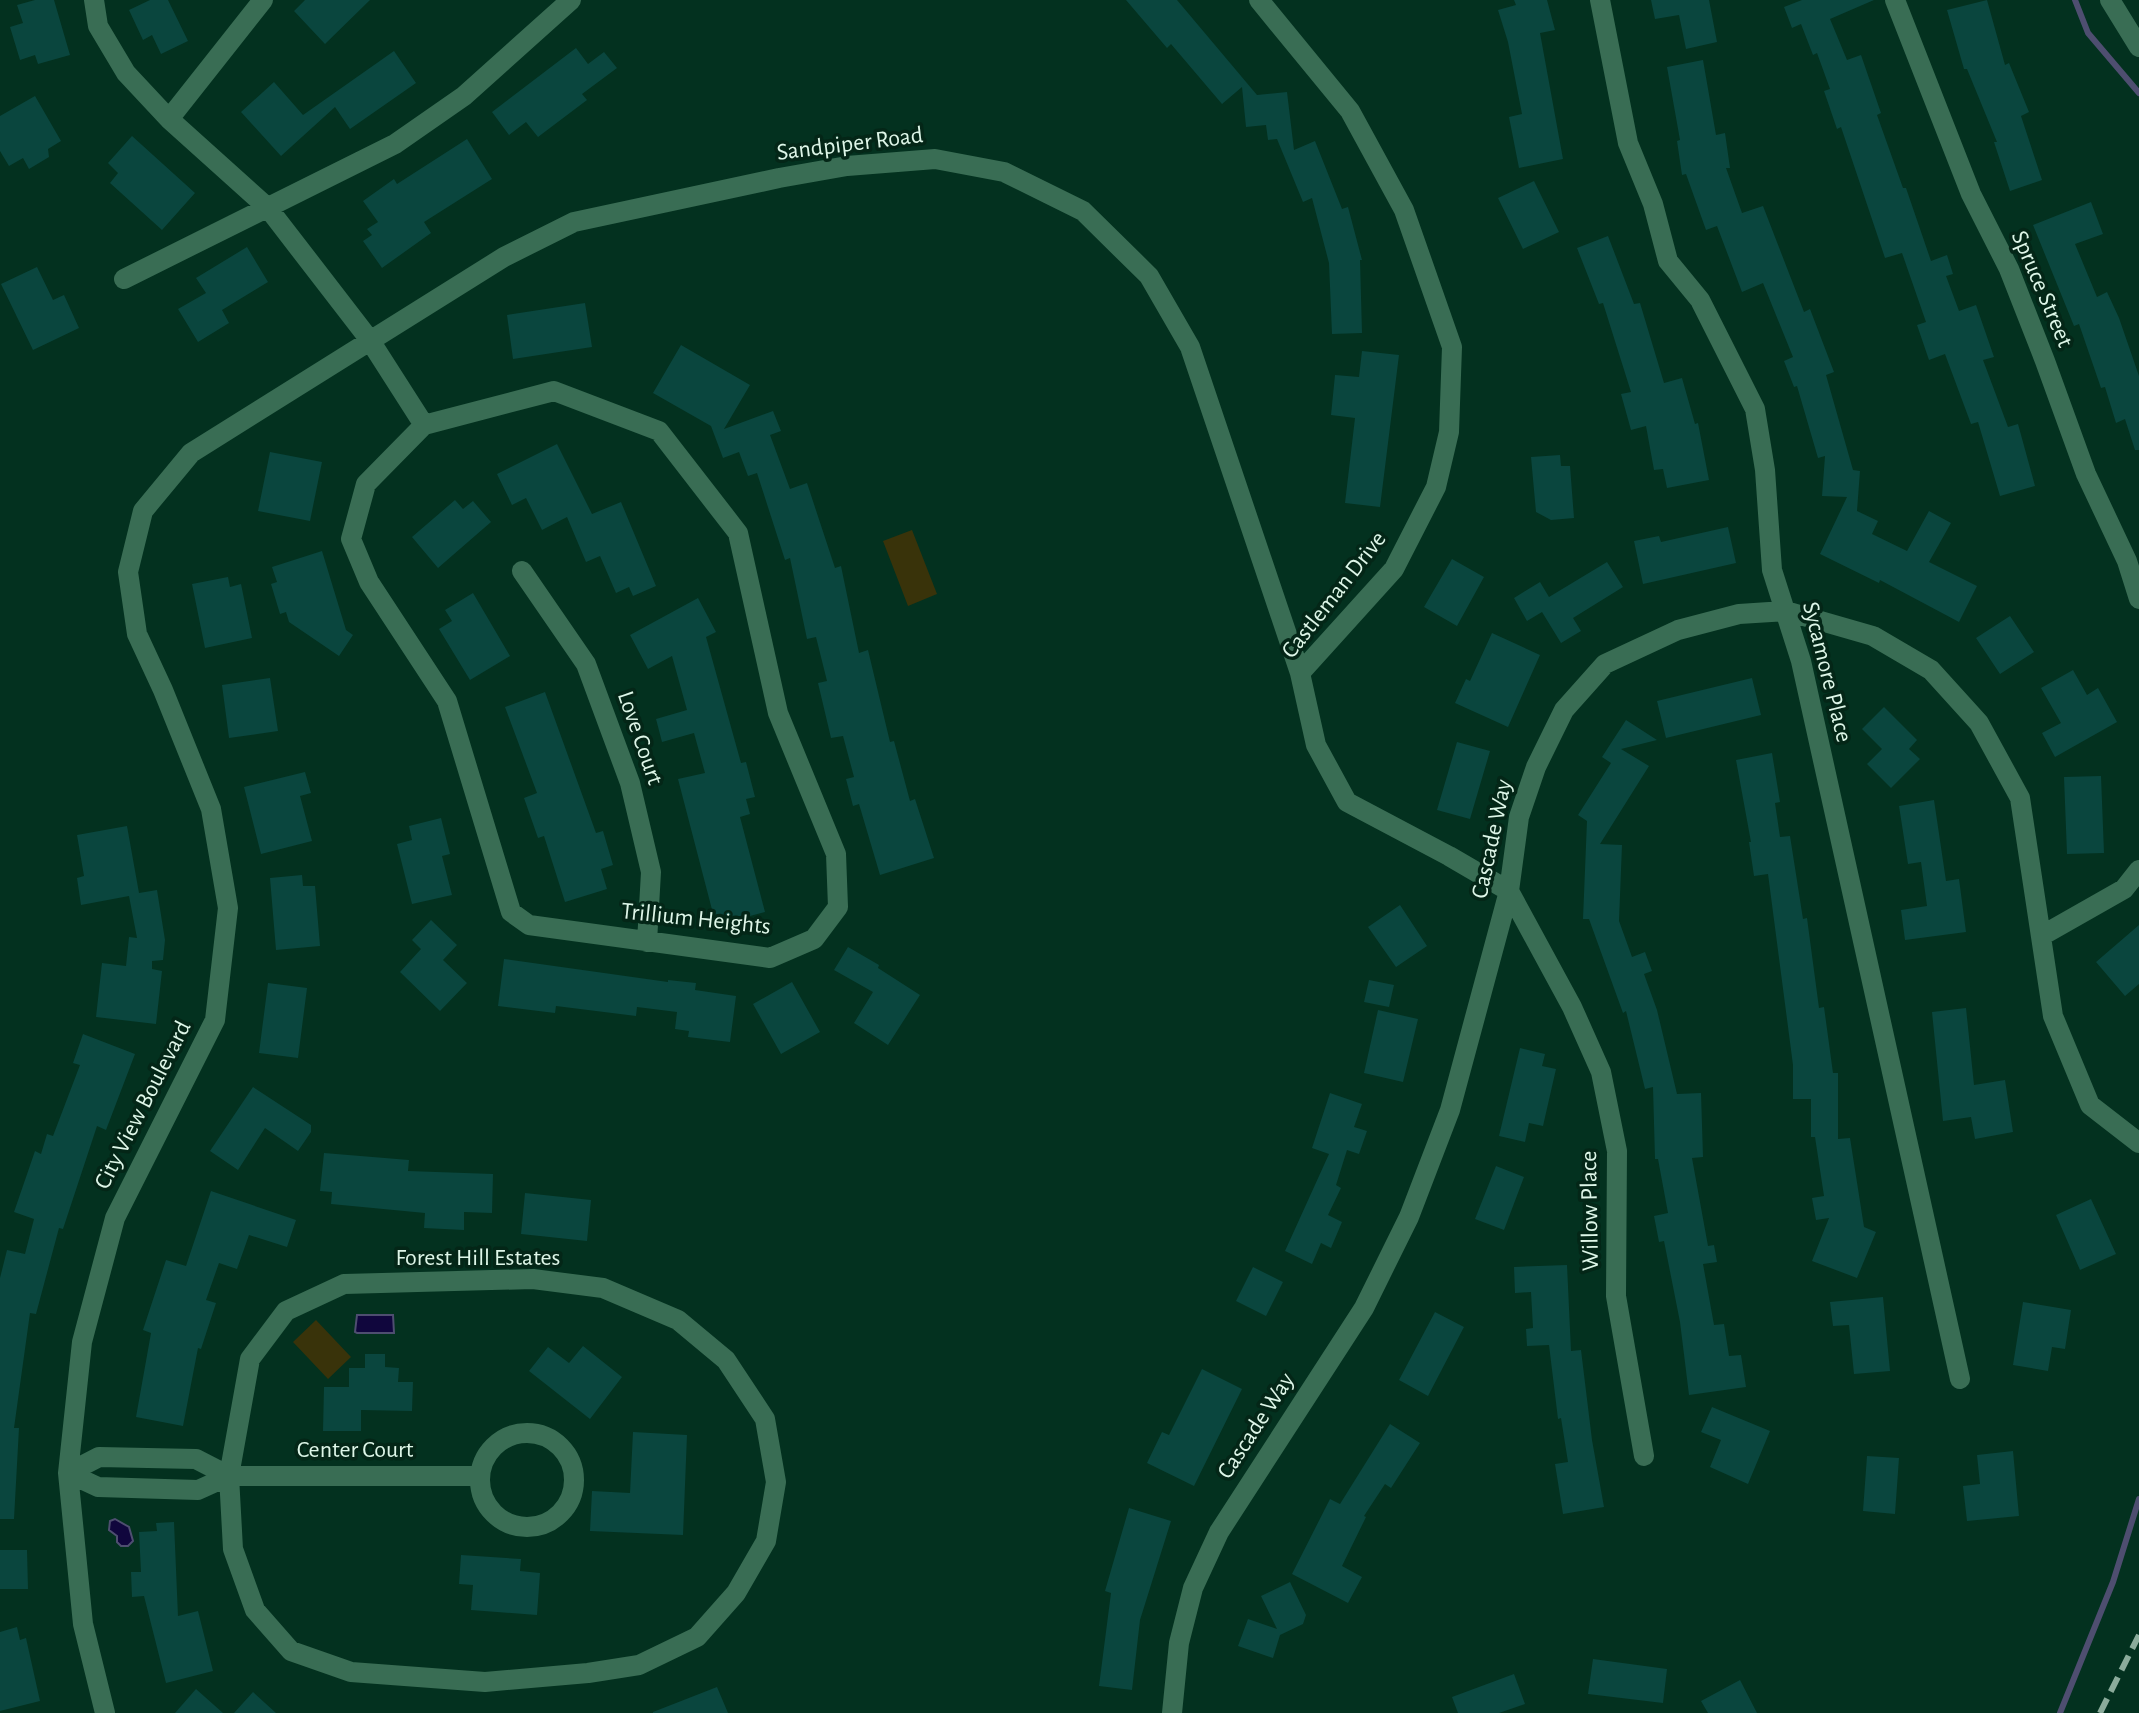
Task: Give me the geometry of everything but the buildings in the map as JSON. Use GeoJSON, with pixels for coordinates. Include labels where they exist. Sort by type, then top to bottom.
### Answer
{"type":"FeatureCollection","features":[{"type":"Feature","properties":{"kind":"street"},"geometry":{"type":"LineString","coordinates":[[94,0],[98,26],[126,73],[169,119],[268,208],[369,339],[424,425]]}},
{"type":"Feature","properties":{"kind":"street"},"geometry":{"type":"LineString","coordinates":[[169,119],[263,0]]}},
{"type":"Feature","properties":{"kind":"street"},"geometry":{"type":"LineString","coordinates":[[124,279],[395,144],[464,96],[571,0]]}},
{"type":"Feature","properties":{"kind":"street","name":"Castleman Drive"},"geometry":{"type":"LineString","coordinates":[[1259,0],[1350,111],[1404,210],[1452,347],[1449,432],[1436,487],[1394,569],[1300,673],[1316,745],[1347,802],[1509,891]]}},
{"type":"Feature","properties":{"kind":"street","name":"Sycamore Place"},"geometry":{"type":"LineString","coordinates":[[1600,0],[1628,143],[1653,204],[1668,261],[1700,300],[1755,409],[1765,470],[1772,570],[1801,661],[1960,1379]]}},
{"type":"Feature","properties":{"kind":"street","name":"Spruce Street"},"geometry":{"type":"LineString","coordinates":[[1895,0],[1971,194],[2009,269],[2086,474],[2127,561],[2139,599]]}},
{"type":"Feature","properties":{"kind":"street"},"geometry":{"type":"LineString","coordinates":[[2110,0],[2139,47]]}},
{"type":"Feature","properties":{"kind":"street","name":"Sandpiper Road"},"geometry":{"type":"LineString","coordinates":[[191,453],[504,257],[574,222],[847,166],[935,159],[1004,172],[1083,211],[1149,276],[1190,347],[1300,673]]}},
{"type":"Feature","properties":{"kind":"street","name":"Trillium Heights"},"geometry":{"type":"LineString","coordinates":[[554,391],[659,431],[738,533],[778,713],[836,854],[838,907],[814,939],[770,958],[529,925],[511,912],[447,701],[369,582],[351,539],[366,484],[424,425],[554,391]]}},
{"type":"Feature","properties":{"kind":"street","name":"City View Boulevard"},"geometry":{"type":"LineString","coordinates":[[105,1713],[83,1624],[68,1473],[82,1342],[115,1218],[215,1020],[228,908],[211,809],[137,634],[128,572],[143,511],[191,453]]}},
{"type":"Feature","properties":{"kind":"street","name":"Love Court"},"geometry":{"type":"LineString","coordinates":[[522,571],[586,664],[630,783],[651,872],[647,942]]}},
{"type":"Feature","properties":{"kind":"street","name":"Cascade Way"},"geometry":{"type":"LineString","coordinates":[[1172,1713],[1179,1643],[1193,1588],[1219,1532],[1364,1308],[1409,1217],[1450,1110],[1509,891],[1519,817],[1536,767],[1564,710],[1605,664],[1678,630],[1739,614],[1786,611],[1873,636],[1931,670],[1979,723],[2020,798],[2053,1016],[2090,1105],[2139,1143]]}},
{"type":"Feature","properties":{"kind":"street"},"geometry":{"type":"LineString","coordinates":[[2043,935],[2124,889],[2139,870]]}},
{"type":"Feature","properties":{"kind":"street","name":"Willow Place"},"geometry":{"type":"LineString","coordinates":[[1509,891],[1572,1007],[1601,1072],[1617,1151],[1616,1296],[1644,1456]]}},
{"type":"Feature","properties":{"kind":"street","name":"Forest Hill Estates"},"geometry":{"type":"LineString","coordinates":[[533,1279],[603,1288],[678,1320],[726,1360],[765,1419],[776,1482],[766,1541],[736,1593],[697,1637],[639,1665],[485,1682],[351,1672],[291,1651],[255,1610],[233,1549],[229,1476],[250,1359],[286,1311],[344,1284],[533,1279]]}},
{"type":"Feature","properties":{"kind":"street"},"geometry":{"type":"LineString","coordinates":[[530,1433],[556,1443],[566,1454],[574,1484],[570,1500],[561,1513],[547,1523],[531,1527],[508,1523],[489,1508],[481,1493],[480,1476],[490,1450],[515,1434],[530,1433]]}},
{"type":"Feature","properties":{"kind":"street","name":"Center Court"},"geometry":{"type":"LineString","coordinates":[[68,1473],[99,1457],[196,1459],[229,1476]]}},
{"type":"Feature","properties":{"kind":"street","name":"Center Court"},"geometry":{"type":"LineString","coordinates":[[68,1473],[98,1487],[198,1490],[229,1476],[480,1476]]}},
{"type":"Feature","properties":{"kind":"shaded area"},"geometry":{"type":"Polygon","coordinates":[[[912,530],[937,594],[908,606],[883,541],[912,530]]]}},
{"type":"Feature","properties":{"kind":"shaded area"},"geometry":{"type":"Polygon","coordinates":[[[357,1315],[393,1315],[394,1333],[357,1333],[357,1315]]]}},
{"type":"Feature","properties":{"kind":"shaded area"},"geometry":{"type":"Polygon","coordinates":[[[316,1320],[351,1357],[328,1379],[293,1342],[316,1320]]]}},
{"type":"Feature","properties":{"kind":"shaded area"},"geometry":{"type":"Polygon","coordinates":[[[115,1519],[129,1527],[133,1541],[128,1546],[121,1546],[117,1536],[109,1530],[110,1521],[115,1519]]]}},
{"type":"Feature","properties":{"kind":"waterway"},"geometry":{"type":"LineString","coordinates":[[2075,0],[2088,33],[2139,93]]}},
{"type":"Feature","properties":{"kind":"waterway"},"geometry":{"type":"LineString","coordinates":[[2060,1713],[2113,1582],[2139,1499]]}},
{"type":"Feature","properties":{"kind":"railway"},"geometry":{"type":"LineString","coordinates":[[2100,1713],[2139,1635]]}}]}
